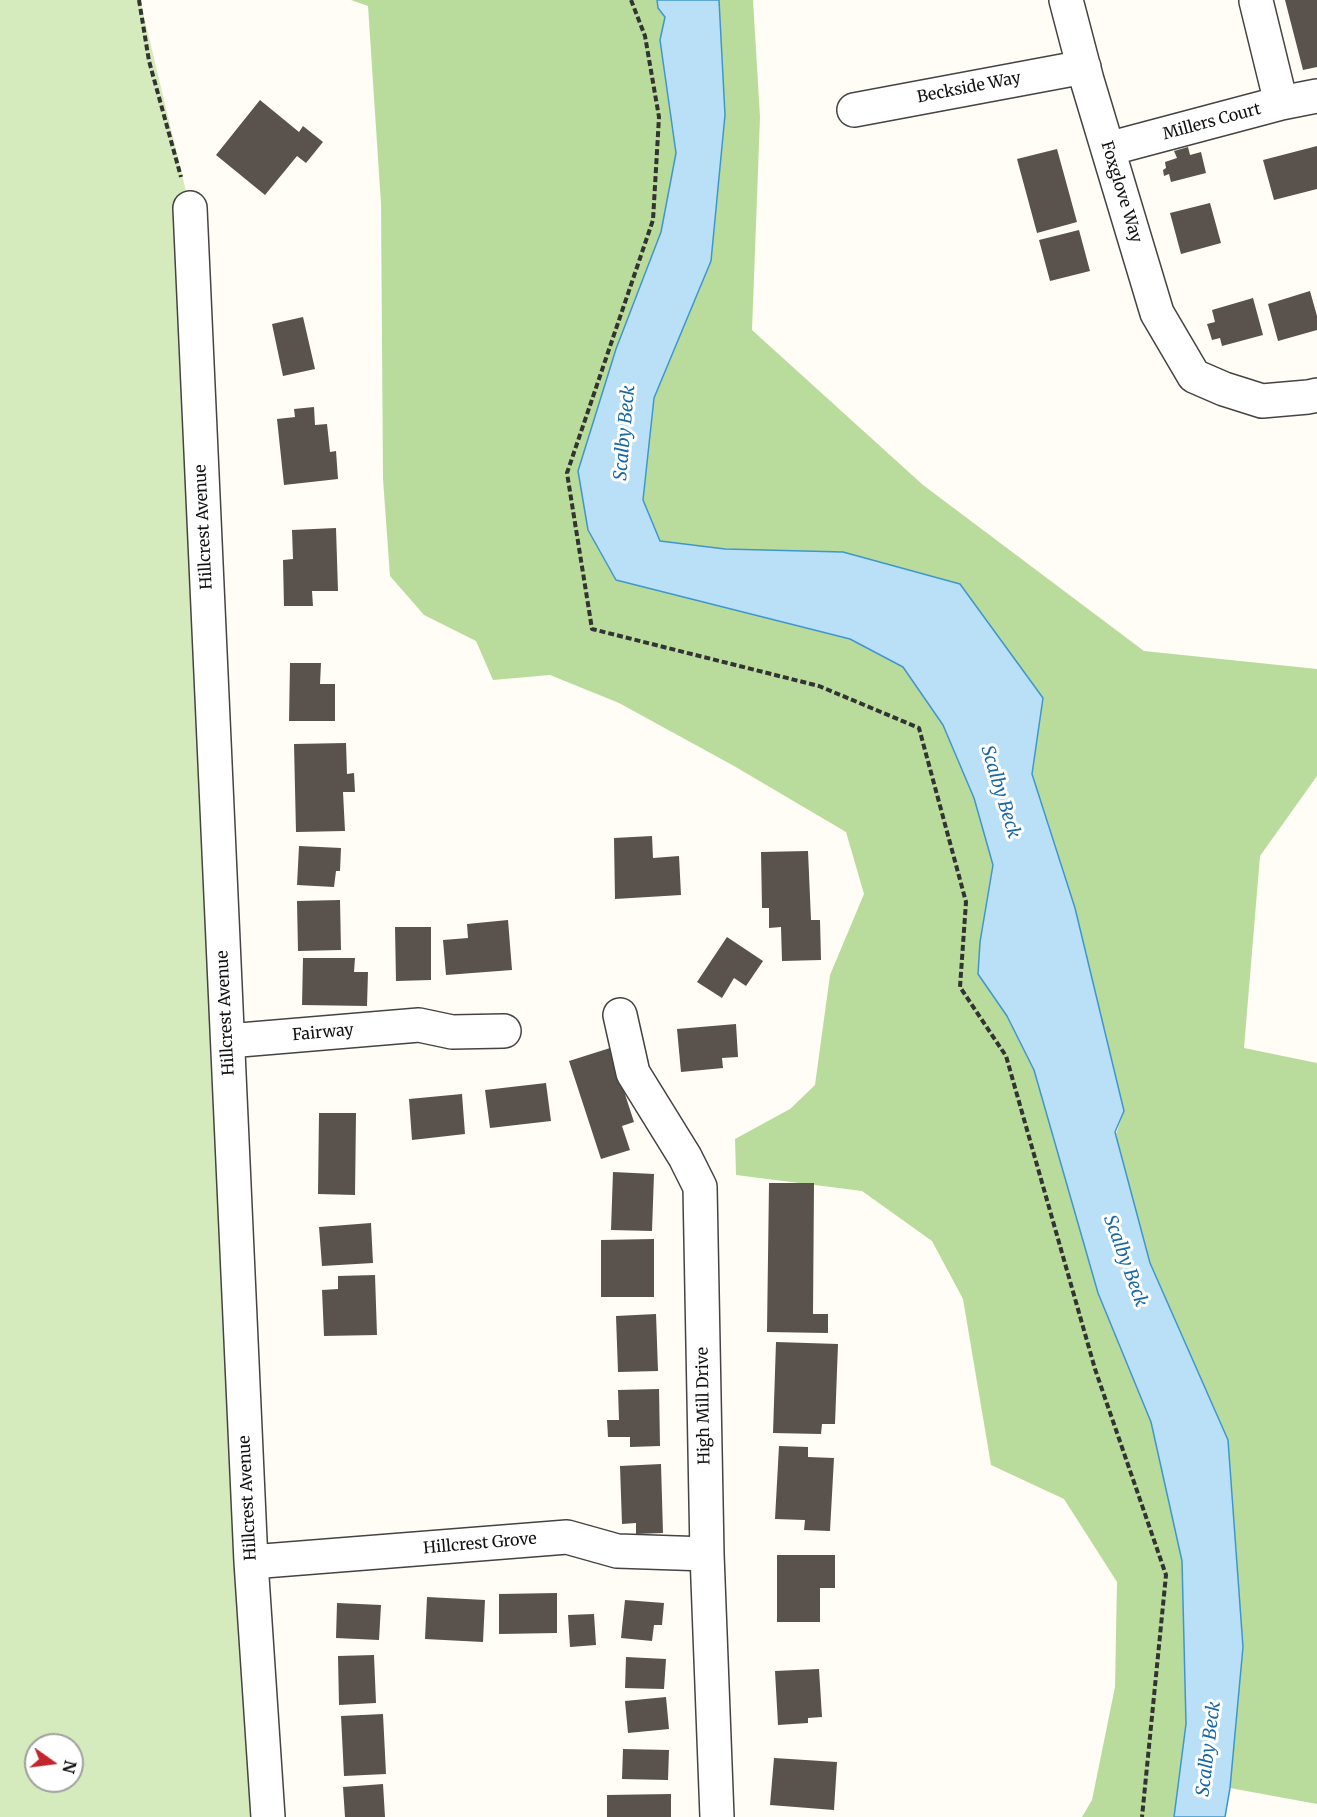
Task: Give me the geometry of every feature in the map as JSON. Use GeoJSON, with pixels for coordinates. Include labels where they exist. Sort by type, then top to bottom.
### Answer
{"type":"FeatureCollection","features":[{"type":"Feature","properties":{"kind":"street","name":"Foxglove Way"},"geometry":{"type":"LineString","coordinates":[[1066,0],[1157,313],[1194,376],[1224,389],[1262,401],[1317,395]]}},
{"type":"Feature","properties":{"kind":"street"},"geometry":{"type":"LineString","coordinates":[[1256,1],[1281,103]]}},
{"type":"Feature","properties":{"kind":"street","name":"Beckside Way"},"geometry":{"type":"LineString","coordinates":[[854,110],[1084,67]]}},
{"type":"Feature","properties":{"kind":"street","name":"Millers Court"},"geometry":{"type":"LineString","coordinates":[[1108,149],[1281,103],[1317,96]]}},
{"type":"Feature","properties":{"kind":"street","name":"Hillcrest Avenue"},"geometry":{"type":"LineString","coordinates":[[190,208],[251,1562],[268,1817]]}},
{"type":"Feature","properties":{"kind":"street","name":"High Mill Drive"},"geometry":{"type":"LineString","coordinates":[[620,1015],[633,1072],[685,1157],[700,1187],[707,1554],[717,1817]]}},
{"type":"Feature","properties":{"kind":"street","name":"Fairway"},"geometry":{"type":"LineString","coordinates":[[228,1041],[419,1025],[452,1032],[504,1031]]}},
{"type":"Feature","properties":{"kind":"street","name":"Hillcrest Grove"},"geometry":{"type":"LineString","coordinates":[[251,1562],[567,1537],[617,1551],[707,1554]]}},
{"type":"Feature","properties":{"kind":"path"},"geometry":{"type":"LineString","coordinates":[[139,0],[149,60],[190,208]]}},
{"type":"Feature","properties":{"kind":"path"},"geometry":{"type":"LineString","coordinates":[[631,0],[645,36],[659,117],[653,220],[567,473],[592,629],[819,686],[919,728],[966,903],[960,987],[1006,1056],[1095,1369],[1166,1575],[1142,1817]]}},
{"type":"Feature","properties":{"kind":"green space"},"geometry":{"type":"Polygon","coordinates":[[[0,0],[140,0],[190,208],[268,1817],[0,1817],[0,0]]]}},
{"type":"Feature","properties":{"kind":"green space"},"geometry":{"type":"Polygon","coordinates":[[[351,0],[657,0],[658,8],[665,17],[660,40],[676,153],[661,232],[616,349],[616,580],[850,639],[903,667],[943,725],[974,798],[993,865],[980,942],[979,974],[1007,1016],[1034,1070],[1098,1293],[1151,1422],[1182,1561],[1186,1724],[1174,1817],[1082,1817],[1092,1800],[1115,1687],[1117,1582],[1064,1499],[991,1465],[963,1299],[932,1241],[862,1191],[736,1175],[735,1139],[790,1109],[815,1085],[830,975],[864,894],[846,832],[734,766],[619,703],[550,675],[493,680],[476,641],[424,615],[390,576],[383,479],[381,204],[368,6],[351,0]]]}},
{"type":"Feature","properties":{"kind":"green space"},"geometry":{"type":"Polygon","coordinates":[[[719,0],[753,0],[760,117],[752,330],[923,485],[1144,651],[1317,669],[1317,776],[1260,856],[1244,1048],[1317,1063],[1317,1804],[1230,1788],[1243,1647],[1228,1440],[1150,1263],[1116,1134],[1124,1111],[1075,908],[1032,774],[1043,698],[725,549],[660,541],[643,500],[654,398],[711,261],[725,115],[719,0]]]}},
{"type":"Feature","properties":{"kind":"water","name":"Scalby Beck"},"geometry":{"type":"Polygon","coordinates":[[[657,0],[719,0],[725,115],[711,261],[654,398],[643,500],[660,541],[725,549],[843,552],[960,584],[1043,698],[1032,774],[1075,908],[1124,1111],[1115,1132],[1150,1263],[1228,1440],[1243,1647],[1230,1788],[1225,1817],[1174,1817],[1186,1724],[1182,1561],[1151,1422],[1098,1293],[1034,1070],[1007,1016],[978,974],[980,942],[993,865],[974,798],[943,725],[903,667],[850,639],[616,580],[588,530],[578,471],[616,349],[661,232],[676,153],[660,40],[665,17],[658,8],[657,0]]]}},
{"type":"Feature","properties":{"kind":"building"},"geometry":{"type":"Polygon","coordinates":[[[1285,0],[1317,0],[1317,67],[1303,70],[1285,0]]]}},
{"type":"Feature","properties":{"kind":"building"},"geometry":{"type":"Polygon","coordinates":[[[260,100],[299,132],[303,126],[323,142],[306,163],[297,156],[265,195],[216,155],[260,100]]]}},
{"type":"Feature","properties":{"kind":"building"},"geometry":{"type":"Polygon","coordinates":[[[1317,146],[1317,189],[1274,200],[1263,160],[1317,146]]]}},
{"type":"Feature","properties":{"kind":"building"},"geometry":{"type":"Polygon","coordinates":[[[1188,147],[1190,155],[1201,152],[1206,173],[1171,182],[1169,174],[1164,176],[1165,162],[1177,158],[1174,151],[1188,147]]]}},
{"type":"Feature","properties":{"kind":"building"},"geometry":{"type":"Polygon","coordinates":[[[1057,149],[1077,222],[1037,233],[1017,159],[1057,149]]]}},
{"type":"Feature","properties":{"kind":"building"},"geometry":{"type":"Polygon","coordinates":[[[1210,203],[1221,243],[1181,254],[1170,213],[1210,203]]]}},
{"type":"Feature","properties":{"kind":"building"},"geometry":{"type":"Polygon","coordinates":[[[1079,230],[1090,271],[1050,281],[1039,240],[1079,230]]]}},
{"type":"Feature","properties":{"kind":"building"},"geometry":{"type":"Polygon","coordinates":[[[1310,291],[1317,316],[1317,330],[1278,341],[1268,304],[1310,291]]]}},
{"type":"Feature","properties":{"kind":"building"},"geometry":{"type":"Polygon","coordinates":[[[1253,298],[1263,335],[1222,346],[1220,338],[1212,340],[1207,324],[1215,322],[1212,310],[1253,298]]]}},
{"type":"Feature","properties":{"kind":"building"},"geometry":{"type":"Polygon","coordinates":[[[303,317],[315,369],[283,376],[272,324],[303,317]]]}},
{"type":"Feature","properties":{"kind":"building"},"geometry":{"type":"Polygon","coordinates":[[[314,407],[315,425],[327,424],[330,452],[336,451],[338,479],[284,485],[277,419],[295,417],[294,409],[314,407]]]}},
{"type":"Feature","properties":{"kind":"building"},"geometry":{"type":"Polygon","coordinates":[[[336,528],[338,591],[312,591],[313,606],[284,606],[283,560],[293,559],[292,530],[336,528]]]}},
{"type":"Feature","properties":{"kind":"building"},"geometry":{"type":"Polygon","coordinates":[[[290,663],[321,663],[320,684],[335,684],[335,721],[289,721],[290,663]]]}},
{"type":"Feature","properties":{"kind":"building"},"geometry":{"type":"Polygon","coordinates":[[[346,743],[347,774],[354,773],[355,792],[343,792],[345,831],[296,832],[294,744],[346,743]]]}},
{"type":"Feature","properties":{"kind":"building"},"geometry":{"type":"Polygon","coordinates":[[[652,836],[653,858],[679,856],[681,895],[615,899],[614,838],[652,836]]]}},
{"type":"Feature","properties":{"kind":"building"},"geometry":{"type":"Polygon","coordinates":[[[299,846],[341,848],[340,871],[336,871],[334,887],[297,885],[299,846]]]}},
{"type":"Feature","properties":{"kind":"building"},"geometry":{"type":"Polygon","coordinates":[[[808,851],[811,920],[820,920],[821,960],[782,961],[781,927],[769,928],[769,908],[762,908],[761,852],[808,851]]]}},
{"type":"Feature","properties":{"kind":"building"},"geometry":{"type":"Polygon","coordinates":[[[340,900],[341,950],[298,951],[297,901],[340,900]]]}},
{"type":"Feature","properties":{"kind":"building"},"geometry":{"type":"Polygon","coordinates":[[[508,920],[512,970],[446,975],[443,940],[468,938],[467,924],[508,920]]]}},
{"type":"Feature","properties":{"kind":"building"},"geometry":{"type":"Polygon","coordinates":[[[395,927],[431,927],[431,980],[396,981],[395,927]]]}},
{"type":"Feature","properties":{"kind":"building"},"geometry":{"type":"Polygon","coordinates":[[[727,937],[763,961],[746,986],[734,978],[722,998],[697,982],[727,937]]]}},
{"type":"Feature","properties":{"kind":"building"},"geometry":{"type":"Polygon","coordinates":[[[303,958],[355,958],[354,972],[368,972],[367,1006],[302,1005],[303,958]]]}},
{"type":"Feature","properties":{"kind":"building"},"geometry":{"type":"Polygon","coordinates":[[[736,1024],[738,1057],[722,1058],[723,1068],[681,1072],[677,1029],[736,1024]]]}},
{"type":"Feature","properties":{"kind":"building"},"geometry":{"type":"Polygon","coordinates":[[[610,1048],[634,1122],[622,1126],[630,1150],[601,1159],[569,1061],[610,1048]]]}},
{"type":"Feature","properties":{"kind":"building"},"geometry":{"type":"Polygon","coordinates":[[[546,1083],[551,1121],[490,1128],[485,1090],[546,1083]]]}},
{"type":"Feature","properties":{"kind":"building"},"geometry":{"type":"Polygon","coordinates":[[[462,1094],[465,1134],[412,1140],[409,1099],[462,1094]]]}},
{"type":"Feature","properties":{"kind":"building"},"geometry":{"type":"Polygon","coordinates":[[[319,1113],[356,1113],[355,1195],[318,1194],[319,1113]]]}},
{"type":"Feature","properties":{"kind":"building"},"geometry":{"type":"Polygon","coordinates":[[[613,1172],[654,1174],[652,1231],[611,1230],[613,1172]]]}},
{"type":"Feature","properties":{"kind":"building"},"geometry":{"type":"Polygon","coordinates":[[[769,1183],[814,1183],[813,1314],[828,1314],[828,1333],[767,1332],[769,1183]]]}},
{"type":"Feature","properties":{"kind":"building"},"geometry":{"type":"Polygon","coordinates":[[[371,1223],[373,1263],[322,1266],[319,1227],[371,1223]]]}},
{"type":"Feature","properties":{"kind":"building"},"geometry":{"type":"Polygon","coordinates":[[[654,1239],[654,1297],[601,1297],[601,1240],[654,1239]]]}},
{"type":"Feature","properties":{"kind":"building"},"geometry":{"type":"Polygon","coordinates":[[[375,1275],[377,1335],[324,1336],[322,1290],[338,1289],[338,1276],[375,1275]]]}},
{"type":"Feature","properties":{"kind":"building"},"geometry":{"type":"Polygon","coordinates":[[[656,1314],[658,1371],[618,1372],[616,1316],[656,1314]]]}},
{"type":"Feature","properties":{"kind":"building"},"geometry":{"type":"Polygon","coordinates":[[[776,1342],[838,1344],[835,1424],[822,1424],[821,1434],[773,1433],[776,1342]]]}},
{"type":"Feature","properties":{"kind":"building"},"geometry":{"type":"Polygon","coordinates":[[[659,1389],[660,1446],[630,1447],[630,1437],[608,1437],[607,1420],[619,1420],[618,1390],[659,1389]]]}},
{"type":"Feature","properties":{"kind":"building"},"geometry":{"type":"Polygon","coordinates":[[[779,1446],[808,1447],[808,1457],[834,1458],[830,1531],[804,1530],[805,1520],[775,1519],[779,1446]]]}},
{"type":"Feature","properties":{"kind":"building"},"geometry":{"type":"Polygon","coordinates":[[[661,1464],[663,1533],[636,1534],[636,1523],[622,1524],[620,1466],[661,1464]]]}},
{"type":"Feature","properties":{"kind":"building"},"geometry":{"type":"Polygon","coordinates":[[[777,1555],[835,1555],[835,1588],[820,1588],[820,1622],[777,1622],[777,1555]]]}},
{"type":"Feature","properties":{"kind":"building"},"geometry":{"type":"Polygon","coordinates":[[[557,1593],[557,1633],[499,1634],[499,1594],[557,1593]]]}},
{"type":"Feature","properties":{"kind":"building"},"geometry":{"type":"Polygon","coordinates":[[[427,1597],[485,1600],[483,1642],[425,1639],[427,1597]]]}},
{"type":"Feature","properties":{"kind":"building"},"geometry":{"type":"Polygon","coordinates":[[[625,1600],[664,1603],[662,1625],[654,1625],[652,1641],[621,1638],[625,1600]]]}},
{"type":"Feature","properties":{"kind":"building"},"geometry":{"type":"Polygon","coordinates":[[[337,1603],[381,1605],[379,1640],[336,1638],[337,1603]]]}},
{"type":"Feature","properties":{"kind":"building"},"geometry":{"type":"Polygon","coordinates":[[[594,1614],[596,1645],[570,1647],[568,1615],[594,1614]]]}},
{"type":"Feature","properties":{"kind":"building"},"geometry":{"type":"Polygon","coordinates":[[[374,1655],[376,1703],[339,1705],[338,1656],[374,1655]]]}},
{"type":"Feature","properties":{"kind":"building"},"geometry":{"type":"Polygon","coordinates":[[[626,1657],[666,1659],[664,1689],[625,1688],[626,1657]]]}},
{"type":"Feature","properties":{"kind":"building"},"geometry":{"type":"Polygon","coordinates":[[[819,1669],[822,1717],[808,1718],[808,1723],[778,1725],[775,1671],[819,1669]]]}},
{"type":"Feature","properties":{"kind":"building"},"geometry":{"type":"Polygon","coordinates":[[[666,1697],[669,1729],[628,1733],[625,1701],[666,1697]]]}},
{"type":"Feature","properties":{"kind":"building"},"geometry":{"type":"Polygon","coordinates":[[[383,1714],[386,1774],[344,1776],[341,1716],[383,1714]]]}},
{"type":"Feature","properties":{"kind":"building"},"geometry":{"type":"Polygon","coordinates":[[[623,1749],[669,1750],[668,1780],[622,1779],[623,1749]]]}},
{"type":"Feature","properties":{"kind":"building"},"geometry":{"type":"Polygon","coordinates":[[[774,1758],[837,1762],[834,1810],[770,1805],[774,1758]]]}},
{"type":"Feature","properties":{"kind":"building"},"geometry":{"type":"Polygon","coordinates":[[[383,1784],[385,1817],[345,1817],[343,1787],[383,1784]]]}},
{"type":"Feature","properties":{"kind":"building"},"geometry":{"type":"Polygon","coordinates":[[[671,1794],[671,1817],[607,1817],[607,1795],[671,1794]]]}}]}
